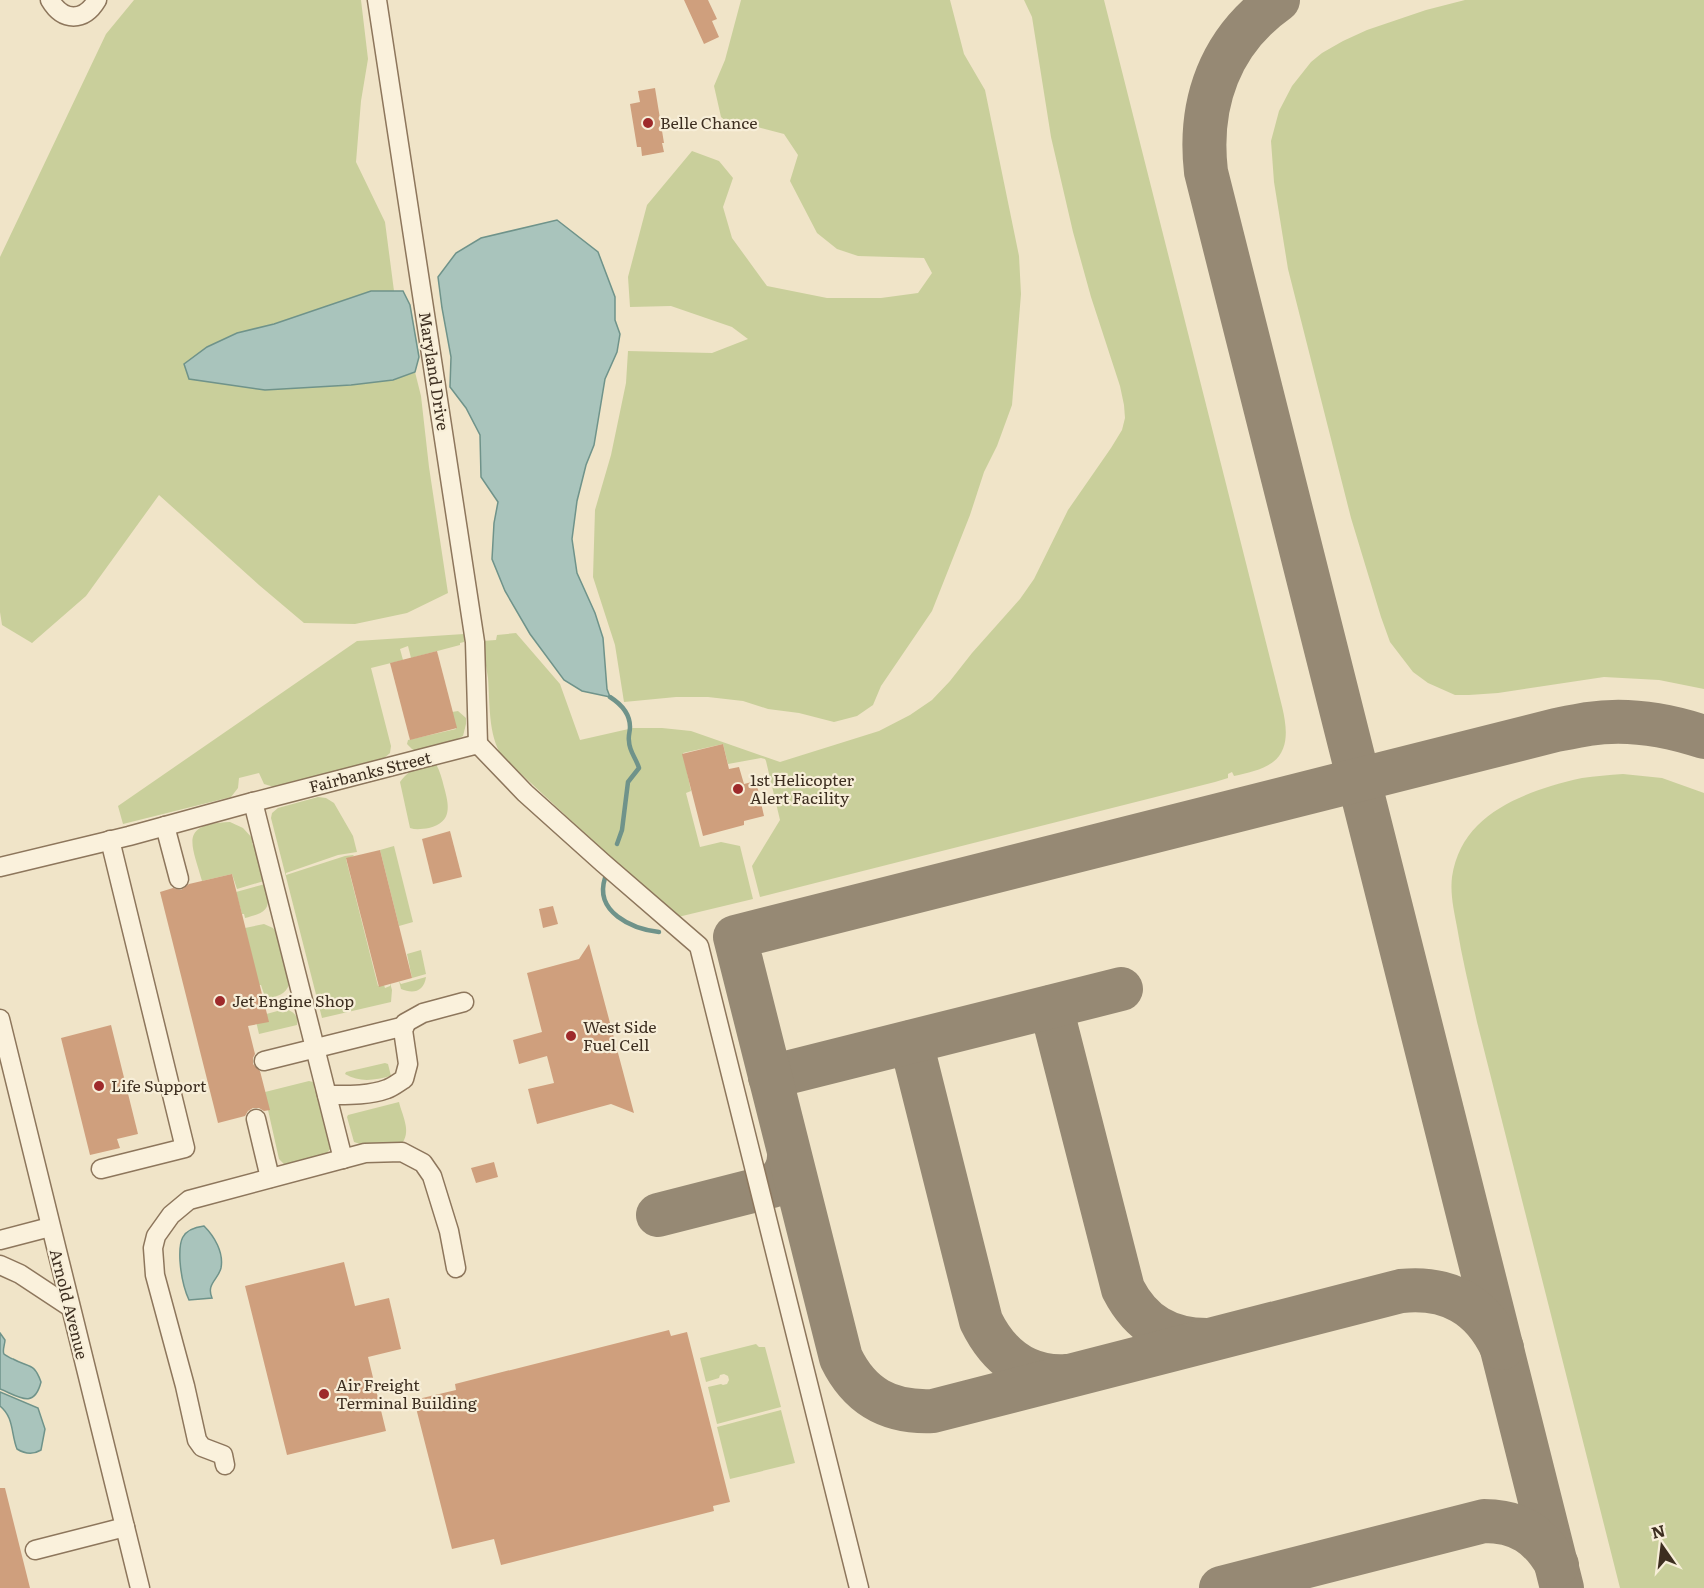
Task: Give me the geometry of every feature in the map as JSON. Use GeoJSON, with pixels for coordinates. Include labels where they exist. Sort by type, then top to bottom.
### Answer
{"type":"FeatureCollection","features":[{"type":"Feature","properties":{"kind":"street"},"geometry":{"type":"LineString","coordinates":[[50,0],[61,13],[74,18],[85,14],[97,0]]}},
{"type":"Feature","properties":{"kind":"street","name":"Maryland Drive"},"geometry":{"type":"LineString","coordinates":[[377,0],[475,642],[478,744]]}},
{"type":"Feature","properties":{"kind":"street"},"geometry":{"type":"LineString","coordinates":[[478,744],[525,793],[699,946],[859,1588]]}},
{"type":"Feature","properties":{"kind":"street","name":"Fairbanks Street"},"geometry":{"type":"LineString","coordinates":[[0,867],[478,744]]}},
{"type":"Feature","properties":{"kind":"street"},"geometry":{"type":"LineString","coordinates":[[253,802],[343,1159]]}},
{"type":"Feature","properties":{"kind":"street"},"geometry":{"type":"LineString","coordinates":[[165,826],[178,879]]}},
{"type":"Feature","properties":{"kind":"street"},"geometry":{"type":"LineString","coordinates":[[101,1169],[185,1148],[110,840]]}},
{"type":"Feature","properties":{"kind":"street"},"geometry":{"type":"LineString","coordinates":[[327,1095],[379,1091],[404,1079],[408,1064],[405,1023],[423,1013],[464,1002]]}},
{"type":"Feature","properties":{"kind":"street","name":"Arnold Avenue"},"geometry":{"type":"LineString","coordinates":[[0,1019],[140,1588]]}},
{"type":"Feature","properties":{"kind":"street"},"geometry":{"type":"LineString","coordinates":[[264,1061],[405,1026]]}},
{"type":"Feature","properties":{"kind":"street"},"geometry":{"type":"LineString","coordinates":[[256,1119],[270,1178]]}},
{"type":"Feature","properties":{"kind":"street"},"geometry":{"type":"LineString","coordinates":[[225,1465],[223,1455],[202,1446],[197,1440],[155,1275],[153,1248],[156,1236],[171,1215],[189,1200],[365,1153],[402,1152],[423,1163],[432,1176],[456,1268]]}},
{"type":"Feature","properties":{"kind":"street"},"geometry":{"type":"LineString","coordinates":[[0,1240],[50,1227]]}},
{"type":"Feature","properties":{"kind":"street"},"geometry":{"type":"LineString","coordinates":[[0,1265],[20,1274],[70,1307]]}},
{"type":"Feature","properties":{"kind":"street"},"geometry":{"type":"LineString","coordinates":[[35,1550],[125,1527]]}},
{"type":"Feature","properties":{"kind":"green space"},"geometry":{"type":"Polygon","coordinates":[[[134,0],[361,0],[368,59],[361,101],[356,162],[385,222],[394,291],[371,291],[274,324],[237,333],[310,386],[351,385],[393,380],[415,372],[421,396],[448,593],[407,613],[355,624],[304,623],[159,495],[86,596],[32,643],[2,625],[0,612],[0,257],[106,34],[134,0]]]}},
{"type":"Feature","properties":{"kind":"green space"},"geometry":{"type":"Polygon","coordinates":[[[741,0],[950,0],[964,54],[985,90],[1019,256],[1021,294],[1012,405],[997,446],[984,472],[970,515],[932,611],[881,686],[873,705],[857,716],[834,722],[799,713],[768,709],[743,701],[708,697],[676,697],[624,702],[615,645],[593,577],[595,510],[611,455],[626,383],[628,351],[712,353],[748,339],[732,327],[671,306],[630,307],[628,277],[647,205],[692,151],[719,161],[733,178],[723,207],[732,238],[767,286],[827,298],[881,298],[918,293],[932,273],[924,258],[858,256],[837,249],[817,233],[790,181],[798,155],[784,134],[757,127],[735,129],[721,117],[714,86],[725,60],[741,0]]]}},
{"type":"Feature","properties":{"kind":"green space"},"geometry":{"type":"Polygon","coordinates":[[[1024,0],[1104,0],[1282,705],[1286,726],[1284,746],[1280,755],[1273,762],[1255,771],[1234,776],[1232,772],[1228,774],[1228,778],[1215,782],[760,897],[752,866],[780,820],[765,759],[728,764],[723,744],[683,753],[691,791],[686,793],[700,847],[721,842],[740,846],[753,899],[678,917],[502,756],[497,748],[492,729],[482,641],[496,640],[497,635],[516,633],[560,684],[580,740],[633,728],[691,731],[780,762],[879,731],[910,715],[932,700],[1020,599],[1034,579],[1068,510],[1122,430],[1125,418],[1120,386],[1073,232],[1051,137],[1032,17],[1024,0]]]}},
{"type":"Feature","properties":{"kind":"green space"},"geometry":{"type":"Polygon","coordinates":[[[1465,0],[1704,0],[1704,689],[1659,680],[1604,677],[1498,693],[1455,695],[1428,683],[1413,672],[1390,642],[1381,617],[1351,518],[1288,269],[1274,182],[1271,141],[1279,111],[1292,86],[1311,62],[1322,53],[1367,30],[1426,10],[1465,0]]]}},
{"type":"Feature","properties":{"kind":"green space"},"geometry":{"type":"Polygon","coordinates":[[[464,634],[464,642],[460,645],[411,658],[408,646],[400,649],[403,660],[371,668],[391,746],[390,753],[383,759],[274,787],[264,784],[259,773],[239,778],[238,788],[231,797],[123,824],[118,806],[357,641],[464,634]]]}},
{"type":"Feature","properties":{"kind":"green space"},"geometry":{"type":"Polygon","coordinates":[[[458,711],[466,718],[463,736],[416,751],[407,744],[408,740],[456,729],[452,712],[458,711]]]}},
{"type":"Feature","properties":{"kind":"green space"},"geometry":{"type":"Polygon","coordinates":[[[436,764],[447,800],[446,817],[442,822],[429,828],[410,828],[400,782],[414,770],[436,764]]]}},
{"type":"Feature","properties":{"kind":"green space"},"geometry":{"type":"Polygon","coordinates":[[[1623,774],[1662,778],[1704,793],[1704,1588],[1620,1588],[1477,1022],[1461,951],[1452,896],[1452,877],[1457,858],[1464,843],[1486,817],[1516,799],[1551,786],[1582,778],[1623,774]]]}},
{"type":"Feature","properties":{"kind":"green space"},"geometry":{"type":"Polygon","coordinates":[[[318,797],[326,798],[334,803],[353,836],[357,852],[338,855],[286,873],[286,875],[345,856],[354,856],[346,859],[378,986],[384,985],[385,988],[390,986],[390,983],[392,990],[391,1002],[322,1018],[271,818],[272,813],[278,808],[318,797]]]}},
{"type":"Feature","properties":{"kind":"green space"},"geometry":{"type":"Polygon","coordinates":[[[230,822],[243,828],[254,840],[255,842],[252,843],[255,845],[264,881],[237,889],[232,874],[202,881],[193,847],[193,838],[202,827],[230,822]]]}},
{"type":"Feature","properties":{"kind":"green space"},"geometry":{"type":"Polygon","coordinates":[[[394,846],[413,922],[399,926],[380,850],[394,846]]]}},
{"type":"Feature","properties":{"kind":"green space"},"geometry":{"type":"Polygon","coordinates":[[[265,884],[268,899],[266,908],[259,914],[245,918],[236,892],[265,884]]]}},
{"type":"Feature","properties":{"kind":"green space"},"geometry":{"type":"Polygon","coordinates":[[[264,924],[273,928],[277,933],[289,984],[283,993],[267,999],[259,985],[245,928],[264,924]]]}},
{"type":"Feature","properties":{"kind":"green space"},"geometry":{"type":"Polygon","coordinates":[[[421,950],[426,974],[412,978],[407,954],[421,950]]]}},
{"type":"Feature","properties":{"kind":"green space"},"geometry":{"type":"Polygon","coordinates":[[[426,977],[420,989],[410,991],[401,989],[399,981],[401,984],[426,977]]]}},
{"type":"Feature","properties":{"kind":"green space"},"geometry":{"type":"Polygon","coordinates":[[[285,1009],[295,1014],[297,1025],[259,1034],[255,1017],[285,1009]]]}},
{"type":"Feature","properties":{"kind":"green space"},"geometry":{"type":"Polygon","coordinates":[[[388,1064],[391,1076],[362,1080],[345,1074],[346,1072],[388,1064]]]}},
{"type":"Feature","properties":{"kind":"green space"},"geometry":{"type":"Polygon","coordinates":[[[313,1082],[316,1087],[314,1088],[317,1091],[331,1148],[321,1156],[284,1164],[279,1159],[265,1092],[313,1082]]]}},
{"type":"Feature","properties":{"kind":"green space"},"geometry":{"type":"Polygon","coordinates":[[[399,1102],[406,1127],[403,1142],[360,1144],[354,1142],[348,1115],[399,1102]]]}},
{"type":"Feature","properties":{"kind":"green space"},"geometry":{"type":"Polygon","coordinates":[[[756,1344],[759,1347],[765,1347],[781,1407],[717,1424],[708,1387],[727,1384],[728,1376],[720,1375],[719,1378],[706,1382],[700,1358],[756,1344]]]}},
{"type":"Feature","properties":{"kind":"green space"},"geometry":{"type":"Polygon","coordinates":[[[781,1410],[795,1463],[730,1479],[717,1427],[781,1410]]]}},
{"type":"Feature","properties":{"kind":"water"},"geometry":{"type":"Polygon","coordinates":[[[557,220],[598,252],[615,297],[615,320],[620,334],[617,352],[605,379],[594,445],[586,465],[577,501],[572,539],[577,573],[595,613],[603,638],[607,689],[610,697],[582,691],[564,680],[530,634],[505,591],[492,559],[498,502],[481,477],[480,435],[466,408],[450,387],[451,357],[438,277],[456,253],[481,238],[557,220]]]}},
{"type":"Feature","properties":{"kind":"water"},"geometry":{"type":"Polygon","coordinates":[[[371,291],[403,291],[410,305],[419,357],[415,372],[393,380],[265,390],[189,379],[184,364],[207,347],[237,333],[274,324],[371,291]]]}},
{"type":"Feature","properties":{"kind":"water"},"geometry":{"type":"Polygon","coordinates":[[[204,1226],[217,1245],[221,1256],[221,1268],[210,1289],[212,1298],[189,1300],[181,1271],[181,1242],[190,1230],[204,1226]]]}},
{"type":"Feature","properties":{"kind":"water"},"geometry":{"type":"Polygon","coordinates":[[[0,1333],[5,1340],[4,1354],[36,1371],[41,1382],[38,1391],[30,1398],[25,1399],[0,1389],[0,1333]]]}},
{"type":"Feature","properties":{"kind":"water"},"geometry":{"type":"Polygon","coordinates":[[[0,1392],[38,1408],[45,1429],[41,1450],[29,1453],[17,1449],[10,1420],[0,1406],[0,1392]]]}},
{"type":"Feature","properties":{"kind":"building"},"geometry":{"type":"Polygon","coordinates":[[[684,0],[708,0],[717,19],[712,21],[719,37],[704,44],[684,0]]]}},
{"type":"Feature","properties":{"kind":"building","name":"Belle Chance"},"geometry":{"type":"Polygon","coordinates":[[[655,88],[664,152],[642,156],[641,147],[637,147],[630,104],[640,102],[638,91],[655,88]]]}},
{"type":"Feature","properties":{"kind":"building"},"geometry":{"type":"Polygon","coordinates":[[[437,651],[457,728],[410,740],[390,663],[437,651]]]}},
{"type":"Feature","properties":{"kind":"building","name":"1st Helicopter Alert Facility"},"geometry":{"type":"Polygon","coordinates":[[[723,744],[729,769],[739,767],[744,784],[756,781],[764,816],[744,821],[744,825],[703,836],[682,754],[723,744]]]}},
{"type":"Feature","properties":{"kind":"building"},"geometry":{"type":"Polygon","coordinates":[[[450,831],[462,877],[433,884],[422,839],[450,831]]]}},
{"type":"Feature","properties":{"kind":"building"},"geometry":{"type":"Polygon","coordinates":[[[380,850],[412,978],[379,987],[346,858],[380,850]]]}},
{"type":"Feature","properties":{"kind":"building","name":"Jet Engine Shop"},"geometry":{"type":"Polygon","coordinates":[[[232,874],[269,1022],[248,1026],[255,1054],[253,1064],[260,1071],[270,1110],[253,1108],[245,1116],[218,1123],[160,892],[173,888],[181,890],[189,884],[232,874]]]}},
{"type":"Feature","properties":{"kind":"building"},"geometry":{"type":"Polygon","coordinates":[[[553,906],[558,924],[543,928],[539,909],[553,906]]]}},
{"type":"Feature","properties":{"kind":"building","name":"West Side Fuel Cell"},"geometry":{"type":"Polygon","coordinates":[[[589,944],[634,1113],[611,1104],[537,1124],[528,1089],[554,1083],[547,1056],[519,1064],[513,1040],[542,1032],[527,973],[579,959],[589,944]]]}},
{"type":"Feature","properties":{"kind":"building","name":"Life Support"},"geometry":{"type":"Polygon","coordinates":[[[111,1025],[138,1134],[117,1139],[120,1148],[90,1155],[61,1038],[111,1025]]]}},
{"type":"Feature","properties":{"kind":"building"},"geometry":{"type":"Polygon","coordinates":[[[494,1162],[498,1177],[476,1183],[471,1168],[494,1162]]]}},
{"type":"Feature","properties":{"kind":"building","name":"Air Freight Terminal Building"},"geometry":{"type":"Polygon","coordinates":[[[344,1262],[355,1306],[389,1298],[401,1349],[368,1357],[386,1431],[287,1455],[245,1286],[344,1262]]]}},
{"type":"Feature","properties":{"kind":"building"},"geometry":{"type":"Polygon","coordinates":[[[669,1330],[671,1336],[687,1332],[730,1502],[713,1506],[714,1511],[501,1565],[494,1539],[452,1549],[414,1400],[456,1390],[455,1384],[669,1330]]]}},
{"type":"Feature","properties":{"kind":"building"},"geometry":{"type":"Polygon","coordinates":[[[0,1488],[5,1488],[30,1588],[0,1588],[0,1488]]]}},
{"type":"Feature","properties":{"kind":"waterway"},"geometry":{"type":"LineString","coordinates":[[610,697],[627,713],[630,727],[629,745],[639,768],[628,782],[622,830],[617,844]]}},
{"type":"Feature","properties":{"kind":"waterway"},"geometry":{"type":"LineString","coordinates":[[605,878],[603,890],[610,909],[627,923],[659,932]]}},
{"type":"Feature","properties":{"kind":"taxiway"},"geometry":{"type":"LineString","coordinates":[[1278,0],[1241,34],[1217,76],[1206,122],[1204,146],[1206,172],[1562,1588]]}},
{"type":"Feature","properties":{"kind":"taxiway"},"geometry":{"type":"LineString","coordinates":[[1502,1348],[1484,1320],[1462,1302],[1434,1292],[1401,1291],[933,1411],[903,1409],[878,1400],[857,1383],[841,1358],[735,937],[1556,730],[1602,722],[1632,722],[1676,729],[1704,737]]}},
{"type":"Feature","properties":{"kind":"taxiway"},"geometry":{"type":"LineString","coordinates":[[770,1077],[1121,989]]}},
{"type":"Feature","properties":{"kind":"taxiway"},"geometry":{"type":"LineString","coordinates":[[1051,1007],[1123,1289],[1138,1312],[1157,1328],[1180,1337],[1207,1340]]}},
{"type":"Feature","properties":{"kind":"taxiway"},"geometry":{"type":"LineString","coordinates":[[911,1042],[981,1321],[996,1345],[1015,1363],[1039,1374],[1067,1376]]}},
{"type":"Feature","properties":{"kind":"taxiway"},"geometry":{"type":"LineString","coordinates":[[658,1215],[772,1186],[785,1173],[789,1156]]}},
{"type":"Feature","properties":{"kind":"taxiway"},"geometry":{"type":"LineString","coordinates":[[1221,1588],[1484,1521],[1508,1524],[1527,1532],[1543,1545],[1557,1565]]}},
{"type":"Feature","properties":{"kind":"place","name":"Belle Chance"},"geometry":{"type":"Point","coordinates":[648,123]}},
{"type":"Feature","properties":{"kind":"place","name":"1st Helicopter Alert Facility"},"geometry":{"type":"Point","coordinates":[738,789]}},
{"type":"Feature","properties":{"kind":"place","name":"Jet Engine Shop"},"geometry":{"type":"Point","coordinates":[220,1001]}},
{"type":"Feature","properties":{"kind":"place","name":"West Side Fuel Cell"},"geometry":{"type":"Point","coordinates":[571,1036]}},
{"type":"Feature","properties":{"kind":"place","name":"Life Support"},"geometry":{"type":"Point","coordinates":[99,1086]}},
{"type":"Feature","properties":{"kind":"place","name":"Air Freight Terminal Building"},"geometry":{"type":"Point","coordinates":[324,1394]}}]}
